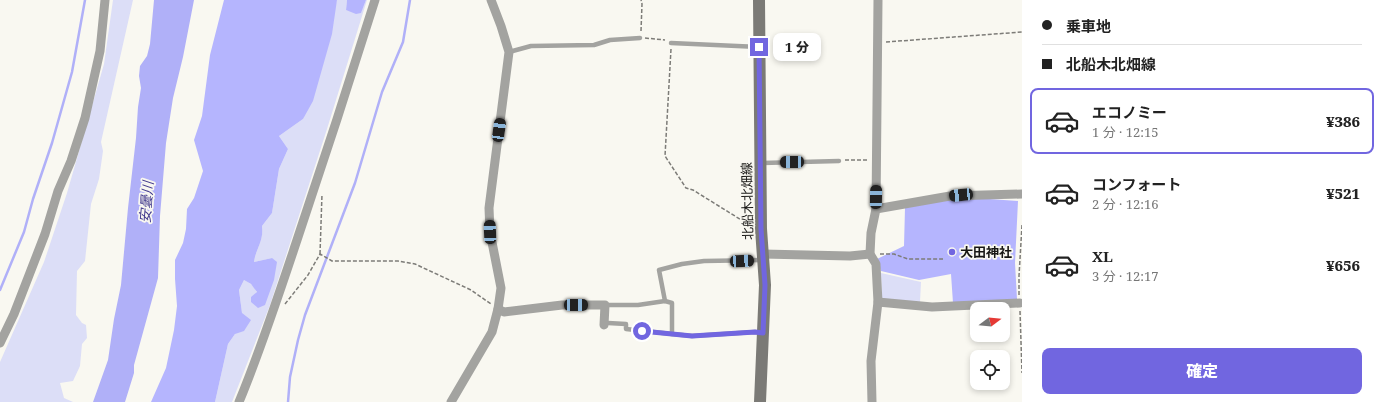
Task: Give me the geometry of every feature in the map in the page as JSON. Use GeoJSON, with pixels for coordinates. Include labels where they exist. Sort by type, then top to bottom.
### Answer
{"type":"FeatureCollection","features":[{"type":"Feature","properties":{"kind":"main road","name":"北船木北畑線"},"geometry":{"type":"LineString","coordinates":[[759,0],[761,229],[765,285],[760,402]]}},
{"type":"Feature","properties":{"kind":"street"},"geometry":{"type":"LineString","coordinates":[[0,343],[14,314],[45,234],[58,191],[71,161],[84,118],[100,51],[105,0]]}},
{"type":"Feature","properties":{"kind":"street"},"geometry":{"type":"LineString","coordinates":[[238,402],[255,364],[270,320],[375,0]]}},
{"type":"Feature","properties":{"kind":"street"},"geometry":{"type":"LineString","coordinates":[[451,402],[492,332],[498,309],[501,288],[490,232],[489,208],[509,52],[491,0]]}},
{"type":"Feature","properties":{"kind":"street"},"geometry":{"type":"LineString","coordinates":[[872,402],[871,360],[878,302],[876,264],[870,254],[871,233],[876,209],[878,0]]}},
{"type":"Feature","properties":{"kind":"street"},"geometry":{"type":"LineString","coordinates":[[876,209],[955,196],[1022,194]]}},
{"type":"Feature","properties":{"kind":"street"},"geometry":{"type":"LineString","coordinates":[[763,257],[850,256],[870,254]]}},
{"type":"Feature","properties":{"kind":"street"},"geometry":{"type":"LineString","coordinates":[[878,302],[932,306],[1020,303]]}},
{"type":"Feature","properties":{"kind":"street"},"geometry":{"type":"LineString","coordinates":[[498,309],[504,312],[562,305],[605,305],[606,324]]}},
{"type":"Feature","properties":{"kind":"lane"},"geometry":{"type":"LineString","coordinates":[[509,52],[531,46],[594,45],[610,40],[640,38]]}},
{"type":"Feature","properties":{"kind":"lane"},"geometry":{"type":"LineString","coordinates":[[671,44],[680,43],[712,46],[759,47]]}},
{"type":"Feature","properties":{"kind":"lane"},"geometry":{"type":"LineString","coordinates":[[760,163],[839,162]]}},
{"type":"Feature","properties":{"kind":"lane"},"geometry":{"type":"LineString","coordinates":[[665,301],[659,270],[682,264],[704,261],[731,262],[763,257]]}},
{"type":"Feature","properties":{"kind":"lane"},"geometry":{"type":"LineString","coordinates":[[605,305],[638,305],[665,301],[672,303],[672,334]]}},
{"type":"Feature","properties":{"kind":"lane"},"geometry":{"type":"LineString","coordinates":[[606,324],[626,324],[626,329],[692,336],[755,332],[763,333]]}},
{"type":"Feature","properties":{"kind":"path"},"geometry":{"type":"LineString","coordinates":[[641,0],[640,38],[671,41],[665,156],[686,188],[693,190],[755,228],[761,229]]}},
{"type":"Feature","properties":{"kind":"path"},"geometry":{"type":"LineString","coordinates":[[878,42],[1022,32]]}},
{"type":"Feature","properties":{"kind":"path"},"geometry":{"type":"LineString","coordinates":[[839,162],[843,160],[877,161]]}},
{"type":"Feature","properties":{"kind":"path"},"geometry":{"type":"LineString","coordinates":[[282,309],[292,293],[308,275],[320,254],[322,193]]}},
{"type":"Feature","properties":{"kind":"path"},"geometry":{"type":"LineString","coordinates":[[320,254],[332,261],[398,262],[415,264],[471,290],[498,309]]}},
{"type":"Feature","properties":{"kind":"path"},"geometry":{"type":"LineString","coordinates":[[870,254],[894,254],[908,259],[943,259]]}},
{"type":"Feature","properties":{"kind":"shaded area"},"geometry":{"type":"Polygon","coordinates":[[[113,0],[133,0],[101,142],[103,151],[99,179],[91,204],[85,261],[77,271],[76,315],[82,323],[86,325],[87,338],[82,344],[80,366],[73,381],[60,383],[64,398],[73,402],[0,402],[0,362],[44,262],[67,193],[104,64],[113,0]]]}},
{"type":"Feature","properties":{"kind":"shaded area"},"geometry":{"type":"Polygon","coordinates":[[[224,0],[337,0],[332,34],[313,101],[303,119],[279,136],[288,149],[279,169],[272,213],[262,226],[262,236],[254,262],[272,258],[277,262],[274,280],[265,305],[258,308],[251,302],[251,297],[257,292],[251,284],[244,280],[239,290],[242,313],[251,320],[244,331],[235,334],[228,344],[215,402],[151,402],[166,368],[174,330],[177,306],[175,260],[183,243],[186,229],[187,209],[194,198],[203,171],[194,140],[202,116],[210,55],[224,0]]]}},
{"type":"Feature","properties":{"kind":"shaded area"},"geometry":{"type":"Polygon","coordinates":[[[337,0],[347,0],[346,10],[361,12],[367,0],[270,305],[232,402],[215,402],[228,344],[235,334],[242,313],[239,290],[244,280],[252,285],[257,294],[258,308],[272,258],[254,262],[262,236],[262,226],[272,213],[279,169],[288,149],[279,136],[303,119],[337,0]]]}},
{"type":"Feature","properties":{"kind":"shaded area"},"geometry":{"type":"Polygon","coordinates":[[[347,0],[366,0],[361,13],[356,14],[346,10],[347,0]]]}},
{"type":"Feature","properties":{"kind":"shaded area"},"geometry":{"type":"Polygon","coordinates":[[[975,198],[1018,201],[1015,263],[1017,299],[953,303],[951,274],[919,280],[881,271],[877,259],[904,246],[905,208],[935,202],[975,198]]]}},
{"type":"Feature","properties":{"kind":"shaded area"},"geometry":{"type":"Polygon","coordinates":[[[881,273],[921,282],[920,302],[882,299],[881,273]]]}},
{"type":"Feature","properties":{"kind":"water","name":"安曇川"},"geometry":{"type":"Polygon","coordinates":[[[154,0],[194,0],[173,98],[166,143],[160,216],[158,278],[134,365],[134,373],[125,402],[93,402],[108,360],[121,285],[141,88],[139,76],[140,66],[147,56],[150,44],[154,0]]]}},
{"type":"Feature","properties":{"kind":"waterway"},"geometry":{"type":"LineString","coordinates":[[0,290],[24,232],[33,199],[52,143],[72,72],[85,0]]}},
{"type":"Feature","properties":{"kind":"waterway"},"geometry":{"type":"LineString","coordinates":[[288,402],[290,377],[305,315],[355,183],[382,92],[403,42],[410,0]]}},
{"type":"Feature","properties":{"kind":"place","name":"大田神社"},"geometry":{"type":"Point","coordinates":[952,252]}},
{"type":"Feature","properties":{"kind":"route"},"geometry":{"type":"LineString","coordinates":[[642,331],[692,336],[755,332],[763,333],[765,285],[761,229],[759,47]]}}]}
